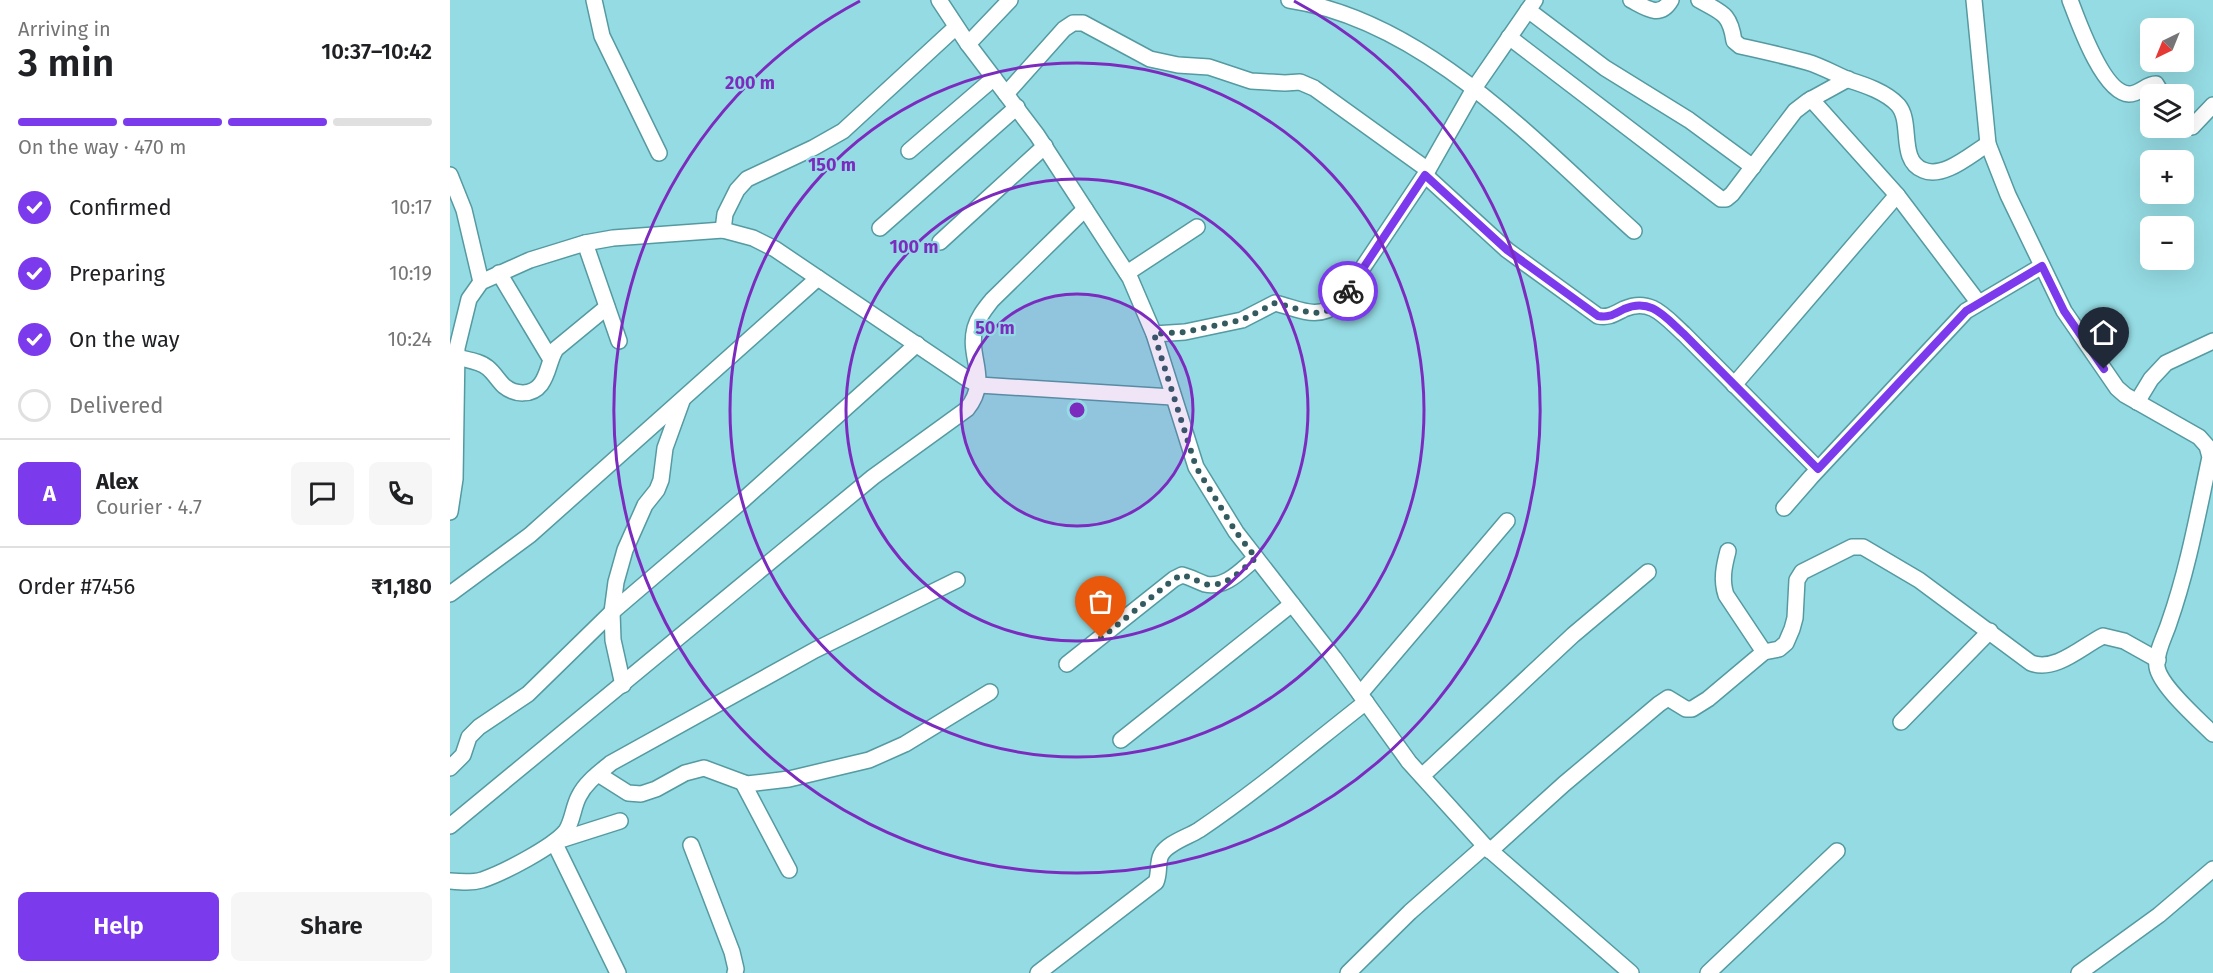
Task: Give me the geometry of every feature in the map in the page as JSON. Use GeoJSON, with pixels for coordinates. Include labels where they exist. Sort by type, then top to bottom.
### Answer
{"type":"FeatureCollection","features":[{"type":"Feature","properties":{"kind":"street"},"geometry":{"type":"LineString","coordinates":[[594,0],[602,36],[659,153]]}},
{"type":"Feature","properties":{"kind":"street"},"geometry":{"type":"LineString","coordinates":[[939,0],[968,44],[1045,146],[1127,273],[1154,334],[1172,397],[1196,467],[1236,532],[1409,762],[1487,849],[1622,971]]}},
{"type":"Feature","properties":{"kind":"street"},"geometry":{"type":"LineString","coordinates":[[968,44],[1010,0]]}},
{"type":"Feature","properties":{"kind":"street"},"geometry":{"type":"LineString","coordinates":[[1289,0],[1352,16],[1393,36],[1475,87],[1634,231]]}},
{"type":"Feature","properties":{"kind":"street"},"geometry":{"type":"LineString","coordinates":[[1631,0],[1652,12],[1660,12],[1671,0]]}},
{"type":"Feature","properties":{"kind":"street"},"geometry":{"type":"LineString","coordinates":[[1700,0],[1724,15],[1731,23],[1734,41],[1740,46],[1809,63],[1888,98],[1899,106],[1905,119],[1910,155],[1914,164],[1921,170],[1939,172],[1988,144]]}},
{"type":"Feature","properties":{"kind":"street"},"geometry":{"type":"LineString","coordinates":[[1974,0],[1988,144],[2008,195],[2064,311],[2117,388],[2199,437],[2207,446],[2210,457],[2180,589],[2157,668],[2164,682],[2213,734]]}},
{"type":"Feature","properties":{"kind":"street"},"geometry":{"type":"LineString","coordinates":[[2070,0],[2087,42],[2107,77],[2115,87],[2129,94],[2140,90]]}},
{"type":"Feature","properties":{"kind":"street"},"geometry":{"type":"LineString","coordinates":[[1154,334],[1185,332],[1242,320],[1275,303],[1311,313],[1329,311],[1339,303],[1426,172],[1475,87],[1532,5],[1605,68],[1689,120],[1753,167]]}},
{"type":"Feature","properties":{"kind":"street"},"geometry":{"type":"LineString","coordinates":[[1006,94],[1064,29],[1073,23],[1083,23],[1150,59],[1178,65],[1209,67],[1251,81],[1285,83],[1300,81],[1314,88],[1426,172],[1507,250],[1598,316],[1607,317],[1635,304],[1646,304],[1684,334],[1818,469]]}},
{"type":"Feature","properties":{"kind":"street"},"geometry":{"type":"LineString","coordinates":[[723,230],[725,214],[737,190],[747,179],[843,131],[956,27]]}},
{"type":"Feature","properties":{"kind":"street"},"geometry":{"type":"LineString","coordinates":[[1509,37],[1720,199],[1726,199],[1732,194],[1795,111],[1811,99],[1848,79]]}},
{"type":"Feature","properties":{"kind":"street"},"geometry":{"type":"LineString","coordinates":[[909,151],[994,78]]}},
{"type":"Feature","properties":{"kind":"street"},"geometry":{"type":"LineString","coordinates":[[1811,99],[1897,195],[1978,302]]}},
{"type":"Feature","properties":{"kind":"street"},"geometry":{"type":"LineString","coordinates":[[2194,125],[2213,105]]}},
{"type":"Feature","properties":{"kind":"street"},"geometry":{"type":"LineString","coordinates":[[880,228],[1017,107]]}},
{"type":"Feature","properties":{"kind":"street"},"geometry":{"type":"LineString","coordinates":[[940,242],[1045,146]]}},
{"type":"Feature","properties":{"kind":"street"},"geometry":{"type":"LineString","coordinates":[[450,175],[464,210],[481,282]]}},
{"type":"Feature","properties":{"kind":"street"},"geometry":{"type":"LineString","coordinates":[[1734,385],[1897,195]]}},
{"type":"Feature","properties":{"kind":"street"},"geometry":{"type":"LineString","coordinates":[[450,825],[873,477],[968,409],[975,400],[979,385],[974,330],[979,317],[992,300],[1085,209]]}},
{"type":"Feature","properties":{"kind":"street"},"geometry":{"type":"LineString","coordinates":[[1127,273],[1197,227]]}},
{"type":"Feature","properties":{"kind":"street"},"geometry":{"type":"LineString","coordinates":[[450,512],[455,479],[454,364],[469,298],[481,282],[530,260],[585,243],[613,238],[723,230],[753,238],[818,278],[979,385],[1172,397]]}},
{"type":"Feature","properties":{"kind":"street"},"geometry":{"type":"LineString","coordinates":[[585,243],[620,341]]}},
{"type":"Feature","properties":{"kind":"street"},"geometry":{"type":"LineString","coordinates":[[1784,508],[1966,311],[2042,266]]}},
{"type":"Feature","properties":{"kind":"street"},"geometry":{"type":"LineString","coordinates":[[499,273],[550,358]]}},
{"type":"Feature","properties":{"kind":"street"},"geometry":{"type":"LineString","coordinates":[[450,594],[530,535],[818,278]]}},
{"type":"Feature","properties":{"kind":"street"},"geometry":{"type":"LineString","coordinates":[[454,364],[488,368],[504,386],[527,393],[534,391],[548,372],[550,358],[556,349],[607,307]]}},
{"type":"Feature","properties":{"kind":"street"},"geometry":{"type":"LineString","coordinates":[[2137,402],[2151,379],[2166,363],[2213,340]]}},
{"type":"Feature","properties":{"kind":"street"},"geometry":{"type":"LineString","coordinates":[[450,768],[463,755],[469,738],[479,728],[528,694],[612,612],[742,501],[917,344]]}},
{"type":"Feature","properties":{"kind":"street"},"geometry":{"type":"LineString","coordinates":[[623,685],[613,640],[612,612],[616,582],[625,550],[645,505],[657,490],[661,480],[666,448],[682,401]]}},
{"type":"Feature","properties":{"kind":"street"},"geometry":{"type":"LineString","coordinates":[[1038,973],[1156,882],[1160,856],[1166,849],[1199,830],[1282,768],[1363,698],[1507,521]]}},
{"type":"Feature","properties":{"kind":"street"},"geometry":{"type":"LineString","coordinates":[[1348,973],[1410,912],[1659,704],[1668,698],[1686,709],[1692,709],[1708,699],[1764,652],[1779,649],[1789,636],[1795,618],[1797,580],[1802,572],[1852,547],[1863,547],[1910,575],[2031,663],[2042,667],[2057,663],[2103,636],[2124,641],[2158,660]]}},
{"type":"Feature","properties":{"kind":"street"},"geometry":{"type":"LineString","coordinates":[[1728,551],[1723,586],[1726,595],[1764,652]]}},
{"type":"Feature","properties":{"kind":"street"},"geometry":{"type":"LineString","coordinates":[[1068,664],[1174,579],[1182,575],[1204,584],[1216,585],[1229,580],[1256,558]]}},
{"type":"Feature","properties":{"kind":"street"},"geometry":{"type":"LineString","coordinates":[[1422,776],[1573,635],[1648,572]]}},
{"type":"Feature","properties":{"kind":"street"},"geometry":{"type":"LineString","coordinates":[[554,842],[566,830],[578,797],[587,784],[611,763],[745,687],[957,580]]}},
{"type":"Feature","properties":{"kind":"street"},"geometry":{"type":"LineString","coordinates":[[1121,740],[1292,604]]}},
{"type":"Feature","properties":{"kind":"street"},"geometry":{"type":"LineString","coordinates":[[1901,722],[1989,631]]}},
{"type":"Feature","properties":{"kind":"street"},"geometry":{"type":"LineString","coordinates":[[597,774],[628,793],[641,794],[656,789],[684,773],[704,768],[747,784],[789,779],[869,760],[905,744],[990,692]]}},
{"type":"Feature","properties":{"kind":"street"},"geometry":{"type":"LineString","coordinates":[[743,783],[789,870]]}},
{"type":"Feature","properties":{"kind":"street"},"geometry":{"type":"LineString","coordinates":[[450,881],[463,883],[482,880],[519,863],[554,842],[620,821]]}},
{"type":"Feature","properties":{"kind":"street"},"geometry":{"type":"LineString","coordinates":[[554,842],[618,973]]}},
{"type":"Feature","properties":{"kind":"street"},"geometry":{"type":"LineString","coordinates":[[691,845],[732,952],[735,973]]}},
{"type":"Feature","properties":{"kind":"street"},"geometry":{"type":"LineString","coordinates":[[1708,973],[1837,851]]}},
{"type":"Feature","properties":{"kind":"street"},"geometry":{"type":"LineString","coordinates":[[2079,973],[2159,915],[2213,869]]}},
{"type":"Feature","properties":{"kind":"way so far"},"geometry":{"type":"LineString","coordinates":[[1101,638],[1174,579],[1182,575],[1204,584],[1216,585],[1229,580],[1256,558],[1236,532],[1196,467],[1172,397],[1154,334],[1185,332],[1242,320],[1275,303],[1311,313],[1322,313],[1329,311],[1339,303],[1348,291]]}},
{"type":"Feature","properties":{"kind":"route"},"geometry":{"type":"LineString","coordinates":[[1348,291],[1425,175],[1507,250],[1598,316],[1607,317],[1635,304],[1646,304],[1661,314],[1684,334],[1818,469],[1966,311],[2042,266],[2064,311],[2104,369]]}}]}
